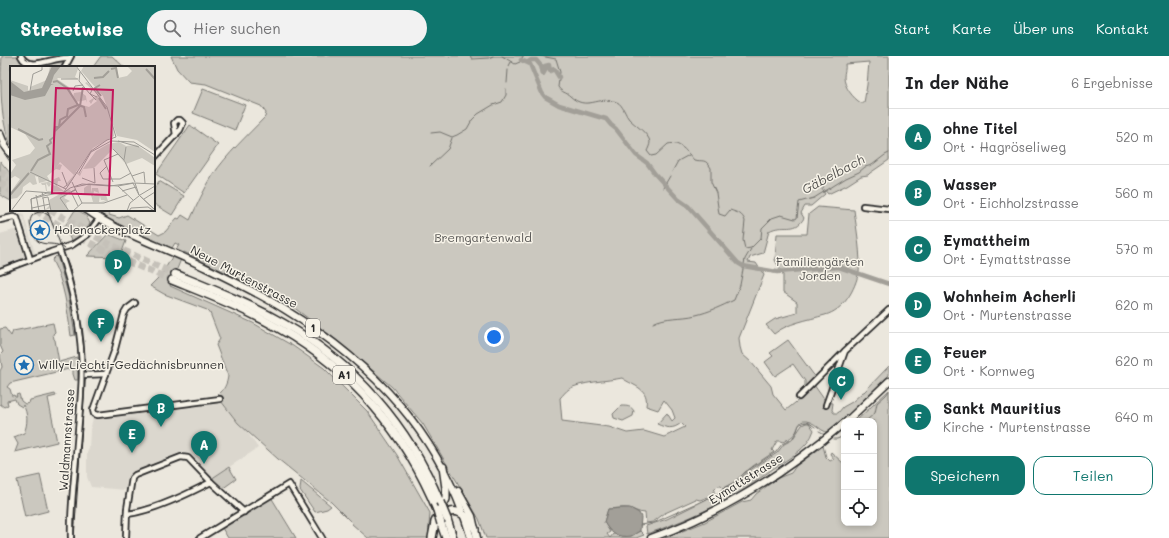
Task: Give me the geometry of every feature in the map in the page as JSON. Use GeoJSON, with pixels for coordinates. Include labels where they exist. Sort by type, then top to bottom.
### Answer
{"type":"FeatureCollection","features":[{"type":"Feature","properties":{"kind":"highway","name":"A1"},"geometry":{"type":"LineString","coordinates":[[446,538],[444,521],[440,502],[425,469],[402,431],[376,397],[344,366],[310,340],[274,318],[239,301],[174,277],[275,326],[307,345],[340,371],[370,401],[397,435],[419,472],[437,510],[444,521],[453,538]]}},
{"type":"Feature","properties":{"kind":"highway"},"geometry":{"type":"LineString","coordinates":[[432,536],[435,522],[446,499],[443,467]]}},
{"type":"Feature","properties":{"kind":"highway"},"geometry":{"type":"LineString","coordinates":[[432,536],[440,519],[444,515],[453,512],[463,514],[470,520],[475,529]]}},
{"type":"Feature","properties":{"kind":"main road"},"geometry":{"type":"LineString","coordinates":[[0,134],[5,146],[10,153]]}},
{"type":"Feature","properties":{"kind":"main road","name":"Neue Murtenstrasse"},"geometry":{"type":"LineString","coordinates":[[88,211],[99,219],[124,232],[174,253],[283,308],[319,332],[356,361],[392,396],[418,427],[469,510],[477,538]]}},
{"type":"Feature","properties":{"kind":"main road"},"geometry":{"type":"LineString","coordinates":[[850,418],[889,381]]}},
{"type":"Feature","properties":{"kind":"main road","name":"Eymattstrasse"},"geometry":{"type":"LineString","coordinates":[[651,538],[693,522],[733,502],[783,469],[841,425]]}},
{"type":"Feature","properties":{"kind":"main road","name":"Neue Murtenstrasse"},"geometry":{"type":"LineString","coordinates":[[449,478],[471,538]]}},
{"type":"Feature","properties":{"kind":"street"},"geometry":{"type":"LineString","coordinates":[[21,56],[25,62],[30,64],[61,57],[70,57],[66,66]]}},
{"type":"Feature","properties":{"kind":"street"},"geometry":{"type":"LineString","coordinates":[[155,157],[176,135]]}},
{"type":"Feature","properties":{"kind":"street"},"geometry":{"type":"LineString","coordinates":[[863,206],[889,209]]}},
{"type":"Feature","properties":{"kind":"street"},"geometry":{"type":"LineString","coordinates":[[0,220],[13,216],[18,218],[30,260]]}},
{"type":"Feature","properties":{"kind":"street"},"geometry":{"type":"LineString","coordinates":[[0,271],[70,246],[81,240],[92,230],[99,219]]}},
{"type":"Feature","properties":{"kind":"street","name":"Waldmannstrasse"},"geometry":{"type":"LineString","coordinates":[[59,249],[74,302],[82,375],[71,538]]}},
{"type":"Feature","properties":{"kind":"street"},"geometry":{"type":"LineString","coordinates":[[135,303],[127,309],[124,314],[116,345],[93,410],[94,414],[111,414],[220,399]]}},
{"type":"Feature","properties":{"kind":"street"},"geometry":{"type":"LineString","coordinates":[[799,397],[889,310]]}},
{"type":"Feature","properties":{"kind":"street"},"geometry":{"type":"LineString","coordinates":[[826,406],[845,351]]}},
{"type":"Feature","properties":{"kind":"street"},"geometry":{"type":"LineString","coordinates":[[82,375],[106,374]]}},
{"type":"Feature","properties":{"kind":"street"},"geometry":{"type":"LineString","coordinates":[[126,538],[127,514],[131,480],[133,476],[184,456],[189,458],[211,482],[244,512]]}},
{"type":"Feature","properties":{"kind":"street"},"geometry":{"type":"LineString","coordinates":[[127,514],[163,503],[211,482]]}},
{"type":"Feature","properties":{"kind":"street"},"geometry":{"type":"LineString","coordinates":[[200,538],[289,484],[322,538]]}},
{"type":"Feature","properties":{"kind":"shaded area"},"geometry":{"type":"Polygon","coordinates":[[[23,213],[35,254],[0,267],[0,234],[17,229],[24,255],[33,252],[23,217],[0,223],[0,221],[13,215],[23,213]]]}},
{"type":"Feature","properties":{"kind":"shaded area"},"geometry":{"type":"Polygon","coordinates":[[[221,401],[238,423],[246,430],[258,448],[211,479],[184,451],[132,472],[127,479],[126,490],[91,487],[87,477],[87,452],[89,448],[90,431],[93,418],[221,401]]]}},
{"type":"Feature","properties":{"kind":"shaded area"},"geometry":{"type":"Polygon","coordinates":[[[630,508],[639,513],[641,517],[640,531],[631,536],[622,536],[611,532],[604,522],[608,509],[630,508]]]}},
{"type":"Feature","properties":{"kind":"green space"},"geometry":{"type":"Polygon","coordinates":[[[2,56],[18,56],[21,62],[28,66],[10,66],[10,143],[7,136],[3,114],[1,78],[2,56]]]}},
{"type":"Feature","properties":{"kind":"green space"},"geometry":{"type":"Polygon","coordinates":[[[101,56],[112,56],[123,66],[94,66],[101,56]]]}},
{"type":"Feature","properties":{"kind":"green space","name":"Bremgartenwald"},"geometry":{"type":"Polygon","coordinates":[[[171,56],[889,56],[889,160],[868,175],[861,176],[828,194],[823,188],[822,177],[816,179],[825,194],[811,206],[805,206],[801,213],[804,218],[800,223],[797,226],[769,231],[763,253],[750,257],[748,262],[756,263],[764,275],[739,338],[742,354],[751,362],[771,386],[773,394],[786,410],[814,385],[826,402],[833,403],[832,410],[834,413],[838,413],[843,407],[864,392],[889,366],[889,375],[845,418],[841,418],[841,421],[826,432],[810,422],[802,422],[790,438],[783,442],[777,441],[772,450],[774,452],[753,466],[734,482],[723,488],[718,486],[714,490],[714,493],[716,494],[700,500],[696,499],[665,513],[653,522],[646,523],[645,513],[623,508],[608,509],[604,522],[610,532],[607,534],[610,538],[486,538],[479,519],[423,424],[392,387],[343,345],[288,303],[184,252],[170,286],[253,323],[293,346],[324,368],[367,411],[397,455],[430,513],[428,538],[368,538],[331,502],[278,459],[238,423],[221,401],[218,395],[225,387],[228,376],[216,345],[220,339],[210,313],[207,310],[164,294],[150,286],[162,274],[179,245],[175,243],[172,248],[113,222],[96,211],[107,211],[109,215],[119,218],[127,215],[159,235],[165,232],[177,218],[179,219],[182,215],[190,220],[213,175],[224,160],[265,117],[266,113],[261,106],[206,84],[189,82],[177,69],[171,56]],[[869,62],[845,64],[844,81],[847,88],[855,98],[861,103],[864,103],[869,62]],[[622,378],[587,383],[569,389],[560,398],[562,421],[609,427],[627,433],[644,431],[664,437],[685,427],[681,423],[675,427],[669,428],[657,424],[667,413],[672,421],[675,418],[672,410],[664,400],[658,410],[646,406],[645,395],[640,389],[622,378]]]}},
{"type":"Feature","properties":{"kind":"green space"},"geometry":{"type":"Polygon","coordinates":[[[60,61],[64,63],[63,66],[35,66],[60,61]]]}},
{"type":"Feature","properties":{"kind":"green space"},"geometry":{"type":"Polygon","coordinates":[[[203,89],[245,105],[235,130],[193,113],[203,89]]]}},
{"type":"Feature","properties":{"kind":"green space"},"geometry":{"type":"Polygon","coordinates":[[[190,125],[218,145],[184,193],[156,174],[190,125]]]}},
{"type":"Feature","properties":{"kind":"green space"},"geometry":{"type":"Polygon","coordinates":[[[0,161],[10,173],[10,200],[0,195],[0,161]]]}},
{"type":"Feature","properties":{"kind":"green space"},"geometry":{"type":"Polygon","coordinates":[[[159,181],[184,196],[172,215],[155,205],[155,187],[159,181]]]}},
{"type":"Feature","properties":{"kind":"green space","name":"Familiengärten Jorden"},"geometry":{"type":"Polygon","coordinates":[[[818,207],[854,210],[860,258],[859,271],[855,285],[848,298],[838,309],[825,315],[791,324],[774,334],[766,325],[775,319],[797,313],[797,302],[783,292],[783,275],[775,260],[777,234],[807,234],[809,214],[818,207]]]}},
{"type":"Feature","properties":{"kind":"green space"},"geometry":{"type":"Polygon","coordinates":[[[74,211],[80,211],[84,214],[90,224],[84,233],[71,241],[65,226],[74,211]]]}},
{"type":"Feature","properties":{"kind":"green space"},"geometry":{"type":"Polygon","coordinates":[[[108,234],[126,241],[120,257],[87,256],[108,234]]]}},
{"type":"Feature","properties":{"kind":"green space"},"geometry":{"type":"Polygon","coordinates":[[[56,256],[68,294],[75,335],[71,336],[63,288],[52,260],[56,256]]]}},
{"type":"Feature","properties":{"kind":"green space"},"geometry":{"type":"Polygon","coordinates":[[[53,323],[55,332],[53,334],[59,362],[77,357],[78,380],[75,380],[73,368],[10,383],[7,387],[10,389],[12,396],[14,395],[17,397],[16,395],[19,394],[21,401],[25,404],[29,403],[30,400],[55,394],[56,396],[48,398],[57,442],[15,452],[18,444],[14,437],[24,433],[27,415],[23,405],[22,407],[17,404],[15,399],[7,401],[8,405],[4,407],[0,404],[0,371],[2,367],[0,355],[3,352],[0,345],[0,329],[5,328],[11,336],[13,331],[53,323]]]}},
{"type":"Feature","properties":{"kind":"green space"},"geometry":{"type":"Polygon","coordinates":[[[788,340],[816,378],[805,389],[805,381],[793,364],[775,376],[765,362],[773,356],[770,353],[788,340]]]}},
{"type":"Feature","properties":{"kind":"green space"},"geometry":{"type":"Polygon","coordinates":[[[889,390],[889,538],[665,538],[705,522],[742,502],[751,500],[756,494],[778,478],[791,473],[796,466],[823,446],[826,457],[830,461],[834,459],[830,454],[831,452],[841,461],[841,526],[877,526],[877,418],[859,418],[889,390]]]}},
{"type":"Feature","properties":{"kind":"green space"},"geometry":{"type":"Polygon","coordinates":[[[621,406],[632,408],[634,411],[633,416],[623,421],[614,418],[613,414],[621,406]]]}},
{"type":"Feature","properties":{"kind":"green space"},"geometry":{"type":"Polygon","coordinates":[[[809,423],[814,430],[803,448],[741,492],[725,501],[670,526],[647,534],[646,526],[667,519],[733,485],[750,470],[777,453],[784,444],[792,440],[802,425],[809,423]]]}},
{"type":"Feature","properties":{"kind":"green space"},"geometry":{"type":"Polygon","coordinates":[[[229,467],[236,479],[222,489],[211,479],[229,467]]]}},
{"type":"Feature","properties":{"kind":"green space"},"geometry":{"type":"Polygon","coordinates":[[[40,475],[48,511],[25,517],[17,480],[40,475]]]}},
{"type":"Feature","properties":{"kind":"green space"},"geometry":{"type":"Polygon","coordinates":[[[301,481],[331,506],[327,509],[315,512],[300,490],[301,481]]]}},
{"type":"Feature","properties":{"kind":"green space"},"geometry":{"type":"Polygon","coordinates":[[[271,497],[296,538],[228,538],[222,528],[271,497]]]}},
{"type":"Feature","properties":{"kind":"green space"},"geometry":{"type":"Polygon","coordinates":[[[640,531],[644,535],[636,538],[610,538],[613,534],[631,536],[640,531]]]}},
{"type":"Feature","properties":{"kind":"waterway","name":"Gäbelbach"},"geometry":{"type":"LineString","coordinates":[[470,56],[472,59],[489,58],[493,56]]}},
{"type":"Feature","properties":{"kind":"waterway","name":"Gäbelbach"},"geometry":{"type":"LineString","coordinates":[[502,56],[515,64],[520,62],[523,56]]}},
{"type":"Feature","properties":{"kind":"waterway","name":"Gäbelbach"},"geometry":{"type":"LineString","coordinates":[[540,56],[556,59],[560,72],[558,87],[576,101],[587,103],[610,100],[619,103],[629,119],[649,139],[650,143],[647,151],[651,156],[656,155],[668,144],[672,143],[683,148],[694,160],[704,161],[707,163],[711,168],[711,182],[716,193],[719,214],[725,216],[730,210],[744,218],[743,240],[745,249],[751,248],[761,238],[762,228],[772,218],[781,215],[795,219],[797,218],[799,202],[814,198],[865,167],[872,165],[889,153]]}},
{"type":"Feature","properties":{"kind":"waterway"},"geometry":{"type":"LineString","coordinates":[[521,60],[530,64],[545,97],[559,105],[606,119],[616,129],[636,155],[647,163],[678,199],[688,206],[738,263],[743,266],[777,272],[839,267],[889,284]]}},
{"type":"Feature","properties":{"kind":"waterway"},"geometry":{"type":"LineString","coordinates":[[528,62],[531,60],[536,60],[541,66],[543,74],[546,69],[545,66],[549,65],[550,71],[554,69],[559,77]]}},
{"type":"Feature","properties":{"kind":"waterway","name":"Gäbelbach"},"geometry":{"type":"LineString","coordinates":[[509,66],[511,62]]}},
{"type":"Feature","properties":{"kind":"waterway"},"geometry":{"type":"LineString","coordinates":[[507,83],[508,70]]}},
{"type":"Feature","properties":{"kind":"waterway"},"geometry":{"type":"LineString","coordinates":[[431,133],[440,132],[452,137],[457,135],[467,129],[472,120],[478,114],[493,105],[502,102],[506,95],[506,89]]}},
{"type":"Feature","properties":{"kind":"waterway"},"geometry":{"type":"LineString","coordinates":[[430,166],[448,149],[452,138]]}},
{"type":"Feature","properties":{"kind":"waterway"},"geometry":{"type":"LineString","coordinates":[[672,172],[678,161],[689,155]]}},
{"type":"Feature","properties":{"kind":"waterway"},"geometry":{"type":"LineString","coordinates":[[663,188],[670,176]]}},
{"type":"Feature","properties":{"kind":"waterway"},"geometry":{"type":"LineString","coordinates":[[653,323],[668,318],[701,314],[734,300],[740,285],[745,259],[751,249]]}},
{"type":"Feature","properties":{"kind":"waterway"},"geometry":{"type":"LineString","coordinates":[[869,418],[875,413],[877,403],[889,391]]}},
{"type":"Feature","properties":{"kind":"waterway"},"geometry":{"type":"LineString","coordinates":[[640,525],[653,523],[720,493],[723,488],[734,484],[745,472],[776,452],[782,444],[792,439],[799,425],[808,422],[815,427]]}},
{"type":"Feature","properties":{"kind":"waterway"},"geometry":{"type":"LineString","coordinates":[[819,431],[823,433]]}},
{"type":"Feature","properties":{"kind":"waterway"},"geometry":{"type":"LineString","coordinates":[[834,439],[841,437]]}},
{"type":"Feature","properties":{"kind":"tunnel"},"geometry":{"type":"LineString","coordinates":[[0,171],[10,179]]}},
{"type":"Feature","properties":{"kind":"tunnel"},"geometry":{"type":"LineString","coordinates":[[0,182],[10,190]]}},
{"type":"Feature","properties":{"kind":"tunnel"},"geometry":{"type":"LineString","coordinates":[[37,211],[68,231],[102,249],[172,280]]}},
{"type":"Feature","properties":{"kind":"tunnel"},"geometry":{"type":"LineString","coordinates":[[52,211],[109,244],[175,274]]}},
{"type":"Feature","properties":{"kind":"tram line"},"geometry":{"type":"LineString","coordinates":[[0,147],[10,162]]}},
{"type":"Feature","properties":{"kind":"tram line"},"geometry":{"type":"LineString","coordinates":[[47,211],[70,269],[79,309],[84,350],[84,397],[74,538]]}},
{"type":"Feature","properties":{"kind":"tram line"},"geometry":{"type":"LineString","coordinates":[[50,217],[46,213],[41,212],[32,216],[30,220],[32,231],[38,241],[42,243],[56,244],[65,249]]}},
{"type":"Feature","properties":{"kind":"place","name":"Holenackerplatz"},"geometry":{"type":"Point","coordinates":[40,230]}},
{"type":"Feature","properties":{"kind":"place","name":"Wohnheim Acherli"},"geometry":{"type":"Point","coordinates":[118,283]}},
{"type":"Feature","properties":{"kind":"place","name":"Sankt Mauritius"},"geometry":{"type":"Point","coordinates":[101,342]}},
{"type":"Feature","properties":{"kind":"place","name":"Willy-Liechti-Gedächnisbrunnen"},"geometry":{"type":"Point","coordinates":[24,365]}},
{"type":"Feature","properties":{"kind":"place","name":"Eymattheim"},"geometry":{"type":"Point","coordinates":[841,400]}},
{"type":"Feature","properties":{"kind":"place","name":"Wasser"},"geometry":{"type":"Point","coordinates":[161,427]}},
{"type":"Feature","properties":{"kind":"place","name":"Feuer"},"geometry":{"type":"Point","coordinates":[132,453]}},
{"type":"Feature","properties":{"kind":"place","name":"ohne Titel"},"geometry":{"type":"Point","coordinates":[204,464]}}]}
